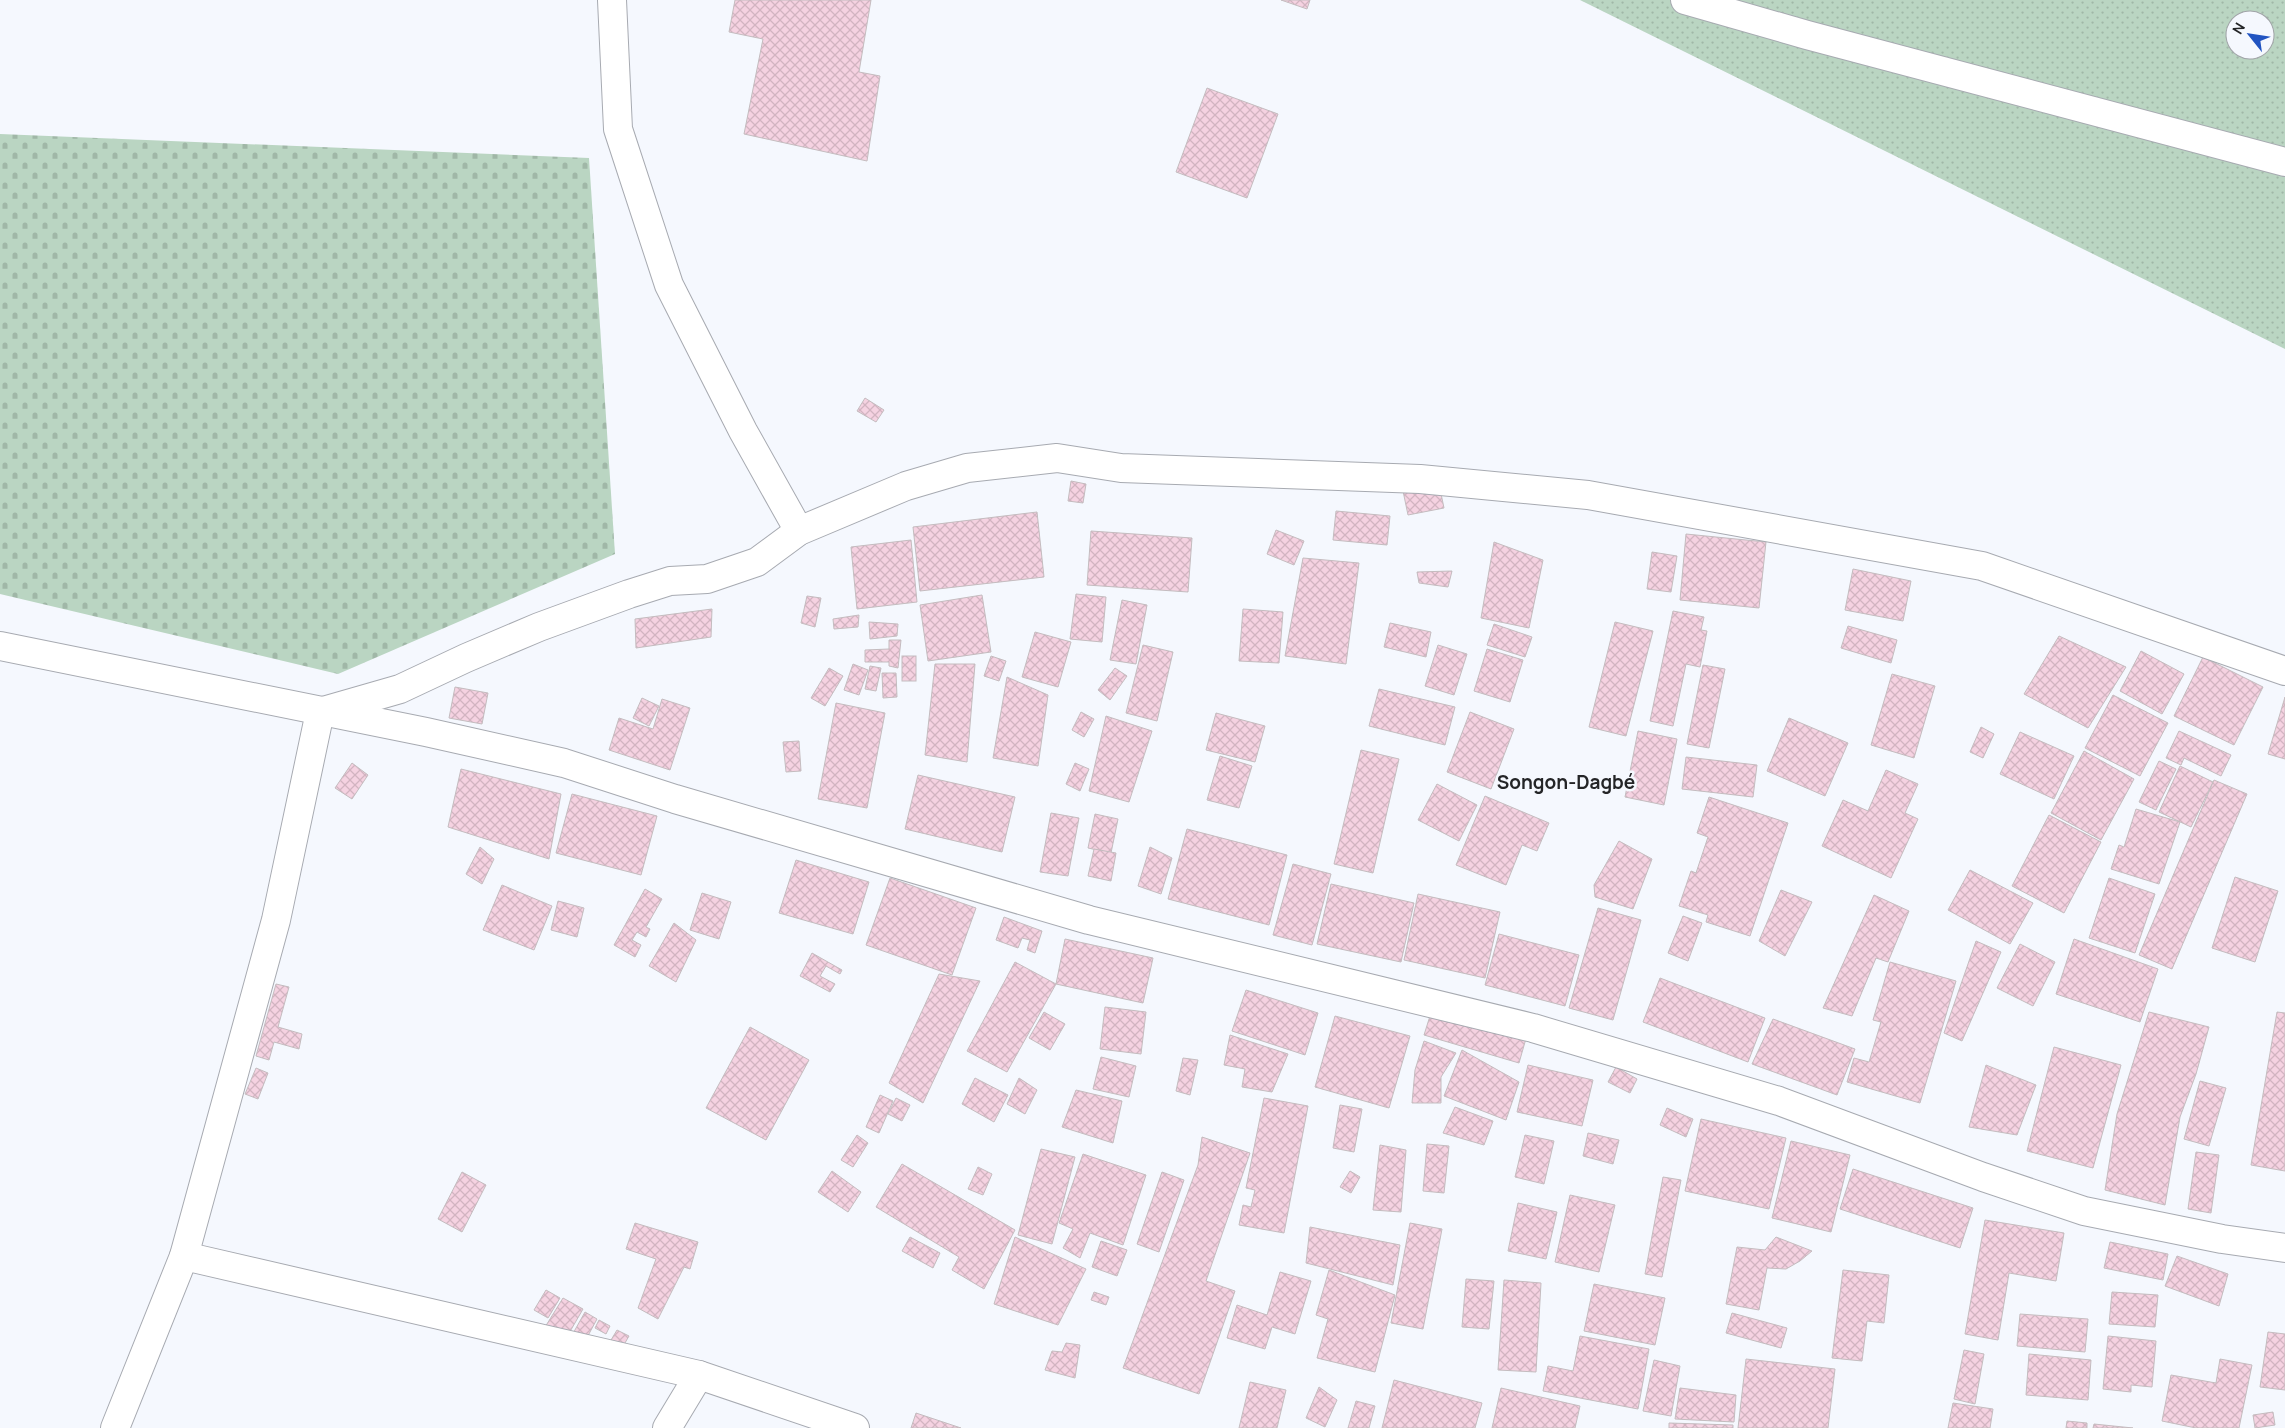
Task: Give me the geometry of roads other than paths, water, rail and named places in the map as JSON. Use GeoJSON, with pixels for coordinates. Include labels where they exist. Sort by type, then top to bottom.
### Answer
{"type":"FeatureCollection","features":[{"type":"Feature","properties":{"kind":"street"},"geometry":{"type":"LineString","coordinates":[[612,0],[618,129],[669,285],[743,431],[799,531]]}},
{"type":"Feature","properties":{"kind":"street"},"geometry":{"type":"LineString","coordinates":[[1685,0],[1807,35],[2285,162]]}},
{"type":"Feature","properties":{"kind":"street"},"geometry":{"type":"LineString","coordinates":[[320,712],[400,689],[539,627],[629,594],[670,581],[707,579],[757,562],[799,531],[906,486],[967,468],[1057,458],[1122,468],[1420,479],[1588,495],[1982,566],[2285,670]]}},
{"type":"Feature","properties":{"kind":"street"},"geometry":{"type":"LineString","coordinates":[[0,646],[426,732],[564,763],[675,800],[1089,920],[1534,1028],[1779,1100],[1984,1177],[2084,1211],[2222,1239],[2285,1248]]}},
{"type":"Feature","properties":{"kind":"street"},"geometry":{"type":"LineString","coordinates":[[116,1428],[184,1256],[276,920],[320,712]]}},
{"type":"Feature","properties":{"kind":"street"},"geometry":{"type":"LineString","coordinates":[[184,1256],[699,1375],[855,1428]]}},
{"type":"Feature","properties":{"kind":"street"},"geometry":{"type":"LineString","coordinates":[[667,1428],[699,1375]]}},
{"type":"Feature","properties":{"kind":"district","name":"Songon-Dagbé"},"geometry":{"type":"Point","coordinates":[1566,782]}}]}
